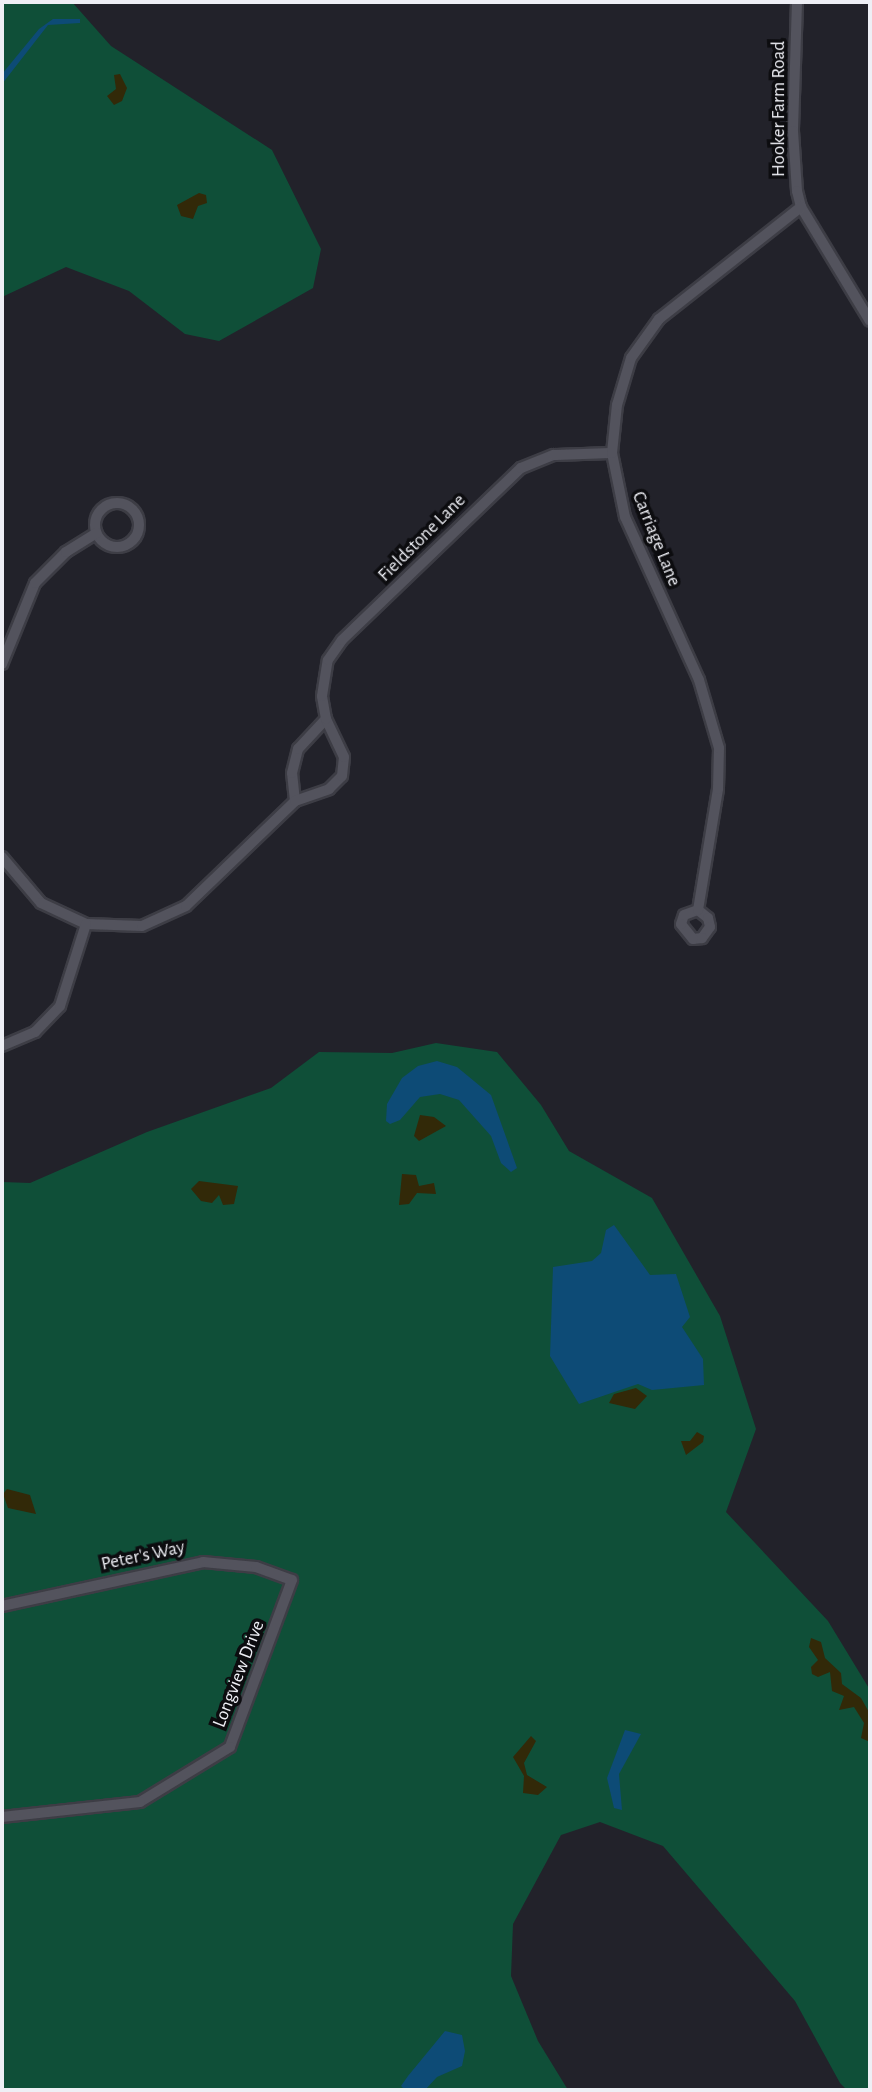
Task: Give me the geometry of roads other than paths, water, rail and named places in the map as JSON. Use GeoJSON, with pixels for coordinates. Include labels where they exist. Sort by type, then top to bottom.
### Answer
{"type":"FeatureCollection","features":[{"type":"Feature","properties":{"kind":"street","name":"Hooker Farm Road"},"geometry":{"type":"LineString","coordinates":[[797,2],[793,155],[801,207],[870,321]]}},
{"type":"Feature","properties":{"kind":"street","name":"Carriage Lane"},"geometry":{"type":"LineString","coordinates":[[698,910],[719,772],[715,725],[699,680],[625,517],[612,453],[622,381],[643,338],[676,303],[801,207]]}},
{"type":"Feature","properties":{"kind":"street","name":"Fieldstone Lane"},"geometry":{"type":"LineString","coordinates":[[2,857],[32,896],[51,910],[86,924],[130,928],[176,912],[295,801],[329,789],[342,776],[344,757],[326,719],[323,684],[334,650],[494,491],[543,457],[612,453]]}},
{"type":"Feature","properties":{"kind":"street"},"geometry":{"type":"LineString","coordinates":[[125,505],[137,517],[136,536],[125,545],[107,544],[97,533],[96,520],[107,506],[125,505]]}},
{"type":"Feature","properties":{"kind":"street"},"geometry":{"type":"LineString","coordinates":[[2,664],[35,583],[66,552],[97,533]]}},
{"type":"Feature","properties":{"kind":"street"},"geometry":{"type":"LineString","coordinates":[[295,801],[292,773],[298,749],[326,719]]}},
{"type":"Feature","properties":{"kind":"street"},"geometry":{"type":"LineString","coordinates":[[2,1046],[35,1032],[60,1006],[86,924]]}},
{"type":"Feature","properties":{"kind":"street","name":"Peter's Way"},"geometry":{"type":"LineString","coordinates":[[2,1606],[203,1562],[256,1567],[292,1580]]}},
{"type":"Feature","properties":{"kind":"street","name":"Longview Drive"},"geometry":{"type":"LineString","coordinates":[[2,1817],[140,1802],[230,1747],[292,1580]]}},
{"type":"Feature","properties":{"kind":"water"},"geometry":{"type":"Polygon","coordinates":[[[53,19],[80,19],[80,23],[48,25],[2,84],[2,74],[39,29],[53,19]]]}},
{"type":"Feature","properties":{"kind":"water"},"geometry":{"type":"Polygon","coordinates":[[[437,1061],[457,1067],[491,1095],[517,1168],[511,1172],[501,1163],[491,1136],[459,1100],[440,1094],[420,1097],[400,1120],[390,1124],[386,1121],[387,1104],[402,1078],[418,1066],[437,1061]]]}},
{"type":"Feature","properties":{"kind":"water"},"geometry":{"type":"Polygon","coordinates":[[[614,1225],[650,1275],[676,1274],[690,1317],[682,1327],[703,1359],[704,1385],[652,1390],[638,1384],[579,1404],[550,1356],[553,1267],[592,1261],[601,1253],[606,1230],[614,1225]]]}},
{"type":"Feature","properties":{"kind":"water"},"geometry":{"type":"Polygon","coordinates":[[[625,1730],[641,1734],[619,1774],[622,1810],[614,1808],[607,1778],[625,1730]]]}},
{"type":"Feature","properties":{"kind":"water"},"geometry":{"type":"Polygon","coordinates":[[[445,2031],[462,2035],[465,2051],[462,2066],[437,2077],[425,2090],[405,2090],[401,2086],[445,2031]]]}}]}
